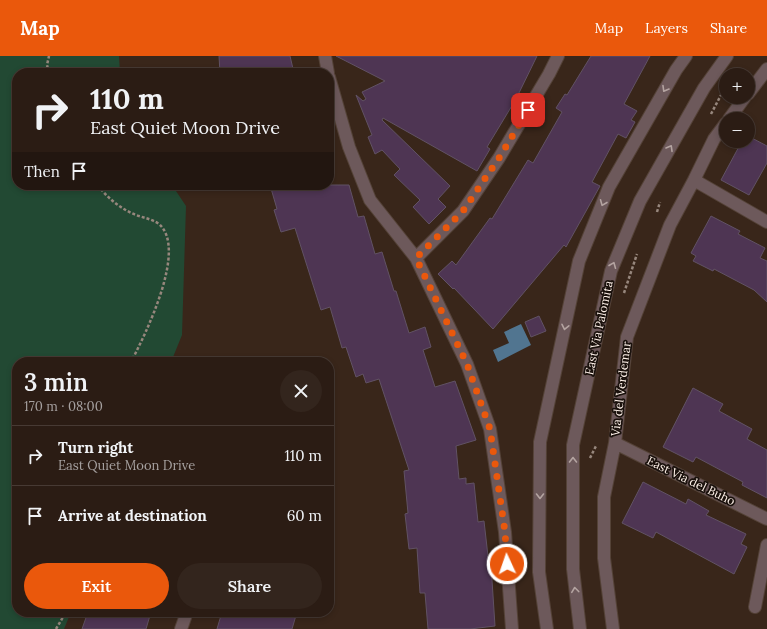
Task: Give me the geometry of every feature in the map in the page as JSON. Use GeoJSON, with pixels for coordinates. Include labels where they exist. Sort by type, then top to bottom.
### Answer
{"type":"FeatureCollection","features":[{"type":"Feature","properties":{"kind":"street"},"geometry":{"type":"LineString","coordinates":[[325,56],[327,68]]}},
{"type":"Feature","properties":{"kind":"street"},"geometry":{"type":"LineString","coordinates":[[416,258],[463,211],[499,158],[549,74],[558,56]]}},
{"type":"Feature","properties":{"kind":"street"},"geometry":{"type":"LineString","coordinates":[[546,629],[539,572],[540,442],[579,261],[609,187],[676,70],[686,56]]}},
{"type":"Feature","properties":{"kind":"street","name":"East Via Palomita"},"geometry":{"type":"LineString","coordinates":[[580,629],[573,569],[573,445],[611,271],[640,201],[704,88],[727,56]]}},
{"type":"Feature","properties":{"kind":"street"},"geometry":{"type":"LineString","coordinates":[[755,85],[767,69]]}},
{"type":"Feature","properties":{"kind":"street"},"geometry":{"type":"LineString","coordinates":[[334,94],[349,147],[370,200],[416,258],[467,364],[490,429],[505,532],[512,629]]}},
{"type":"Feature","properties":{"kind":"street"},"geometry":{"type":"LineString","coordinates":[[734,112],[741,104]]}},
{"type":"Feature","properties":{"kind":"street","name":"Via del Verdemar"},"geometry":{"type":"LineString","coordinates":[[612,629],[604,558],[604,497],[614,443],[627,337],[670,225],[714,139],[719,132]]}},
{"type":"Feature","properties":{"kind":"street"},"geometry":{"type":"LineString","coordinates":[[694,180],[767,222]]}},
{"type":"Feature","properties":{"kind":"street","name":"East Via del Buho"},"geometry":{"type":"LineString","coordinates":[[614,443],[767,519]]}},
{"type":"Feature","properties":{"kind":"street"},"geometry":{"type":"LineString","coordinates":[[755,607],[767,545]]}},
{"type":"Feature","properties":{"kind":"street"},"geometry":{"type":"LineString","coordinates":[[181,629],[185,617]]}},
{"type":"Feature","properties":{"kind":"path"},"geometry":{"type":"LineString","coordinates":[[48,68],[49,56]]}},
{"type":"Feature","properties":{"kind":"path"},"geometry":{"type":"LineString","coordinates":[[102,190],[110,199],[124,209],[159,224],[165,232],[168,245],[168,256],[163,284],[141,343],[134,357]]}},
{"type":"Feature","properties":{"kind":"path"},"geometry":{"type":"LineString","coordinates":[[56,629],[63,617]]}},
{"type":"Feature","properties":{"kind":"green space"},"geometry":{"type":"Polygon","coordinates":[[[0,56],[119,56],[120,68],[12,68],[12,190],[175,190],[186,206],[182,335],[173,357],[12,357],[12,617],[69,617],[64,629],[0,629],[0,56]]]}},
{"type":"Feature","properties":{"kind":"water"},"geometry":{"type":"Polygon","coordinates":[[[521,324],[531,345],[498,362],[493,350],[509,343],[504,332],[521,324]]]}},
{"type":"Feature","properties":{"kind":"building"},"geometry":{"type":"Polygon","coordinates":[[[219,56],[290,56],[293,68],[220,68],[219,56]]]}},
{"type":"Feature","properties":{"kind":"building"},"geometry":{"type":"Polygon","coordinates":[[[336,56],[537,56],[516,99],[487,147],[490,149],[477,171],[383,118],[382,120],[450,186],[438,199],[446,207],[429,224],[413,207],[420,200],[394,175],[400,169],[382,150],[375,154],[368,137],[372,135],[356,95],[363,101],[366,99],[362,92],[385,81],[336,56]]]}},
{"type":"Feature","properties":{"kind":"building"},"geometry":{"type":"Polygon","coordinates":[[[591,56],[650,56],[624,104],[637,111],[631,120],[635,122],[626,138],[618,134],[592,182],[600,186],[566,247],[564,245],[493,329],[454,288],[453,289],[438,274],[452,261],[456,265],[490,218],[492,219],[528,160],[533,163],[562,112],[556,108],[565,94],[567,95],[591,56]]]}},
{"type":"Feature","properties":{"kind":"building"},"geometry":{"type":"Polygon","coordinates":[[[755,140],[767,146],[767,163],[749,195],[721,180],[738,148],[755,148],[755,140]]]}},
{"type":"Feature","properties":{"kind":"building"},"geometry":{"type":"Polygon","coordinates":[[[334,185],[349,185],[358,217],[364,216],[375,254],[382,252],[409,333],[425,327],[431,347],[423,350],[435,387],[455,381],[476,440],[456,446],[459,479],[466,478],[466,484],[474,483],[478,522],[484,521],[489,565],[491,565],[495,626],[470,629],[428,629],[425,593],[420,593],[417,548],[409,549],[405,514],[408,513],[404,471],[409,470],[379,379],[366,383],[363,374],[356,377],[346,347],[342,348],[330,307],[321,310],[295,228],[281,232],[274,210],[277,209],[271,190],[334,190],[334,185]]]}},
{"type":"Feature","properties":{"kind":"building"},"geometry":{"type":"Polygon","coordinates":[[[711,216],[740,231],[738,234],[765,248],[760,258],[767,261],[767,302],[754,290],[714,269],[713,271],[693,261],[696,256],[691,253],[711,216]]]}},
{"type":"Feature","properties":{"kind":"building"},"geometry":{"type":"Polygon","coordinates":[[[539,316],[546,331],[531,337],[525,322],[539,316]]]}},
{"type":"Feature","properties":{"kind":"building"},"geometry":{"type":"Polygon","coordinates":[[[693,388],[723,404],[719,411],[752,429],[747,439],[767,450],[767,498],[742,485],[743,482],[696,457],[693,462],[663,447],[693,388]]]}},
{"type":"Feature","properties":{"kind":"building"},"geometry":{"type":"Polygon","coordinates":[[[643,482],[686,504],[688,499],[709,511],[706,515],[746,534],[741,544],[747,547],[734,574],[656,532],[653,538],[622,523],[643,482]]]}},
{"type":"Feature","properties":{"kind":"building"},"geometry":{"type":"Polygon","coordinates":[[[86,617],[150,617],[146,629],[82,629],[86,617]]]}},
{"type":"Feature","properties":{"kind":"building"},"geometry":{"type":"Polygon","coordinates":[[[221,617],[296,617],[292,629],[217,629],[221,617]]]}},
{"type":"Feature","properties":{"kind":"route"},"geometry":{"type":"LineString","coordinates":[[507,564],[505,532],[490,429],[467,364],[416,258],[463,211],[499,158],[528,110]]}}]}
